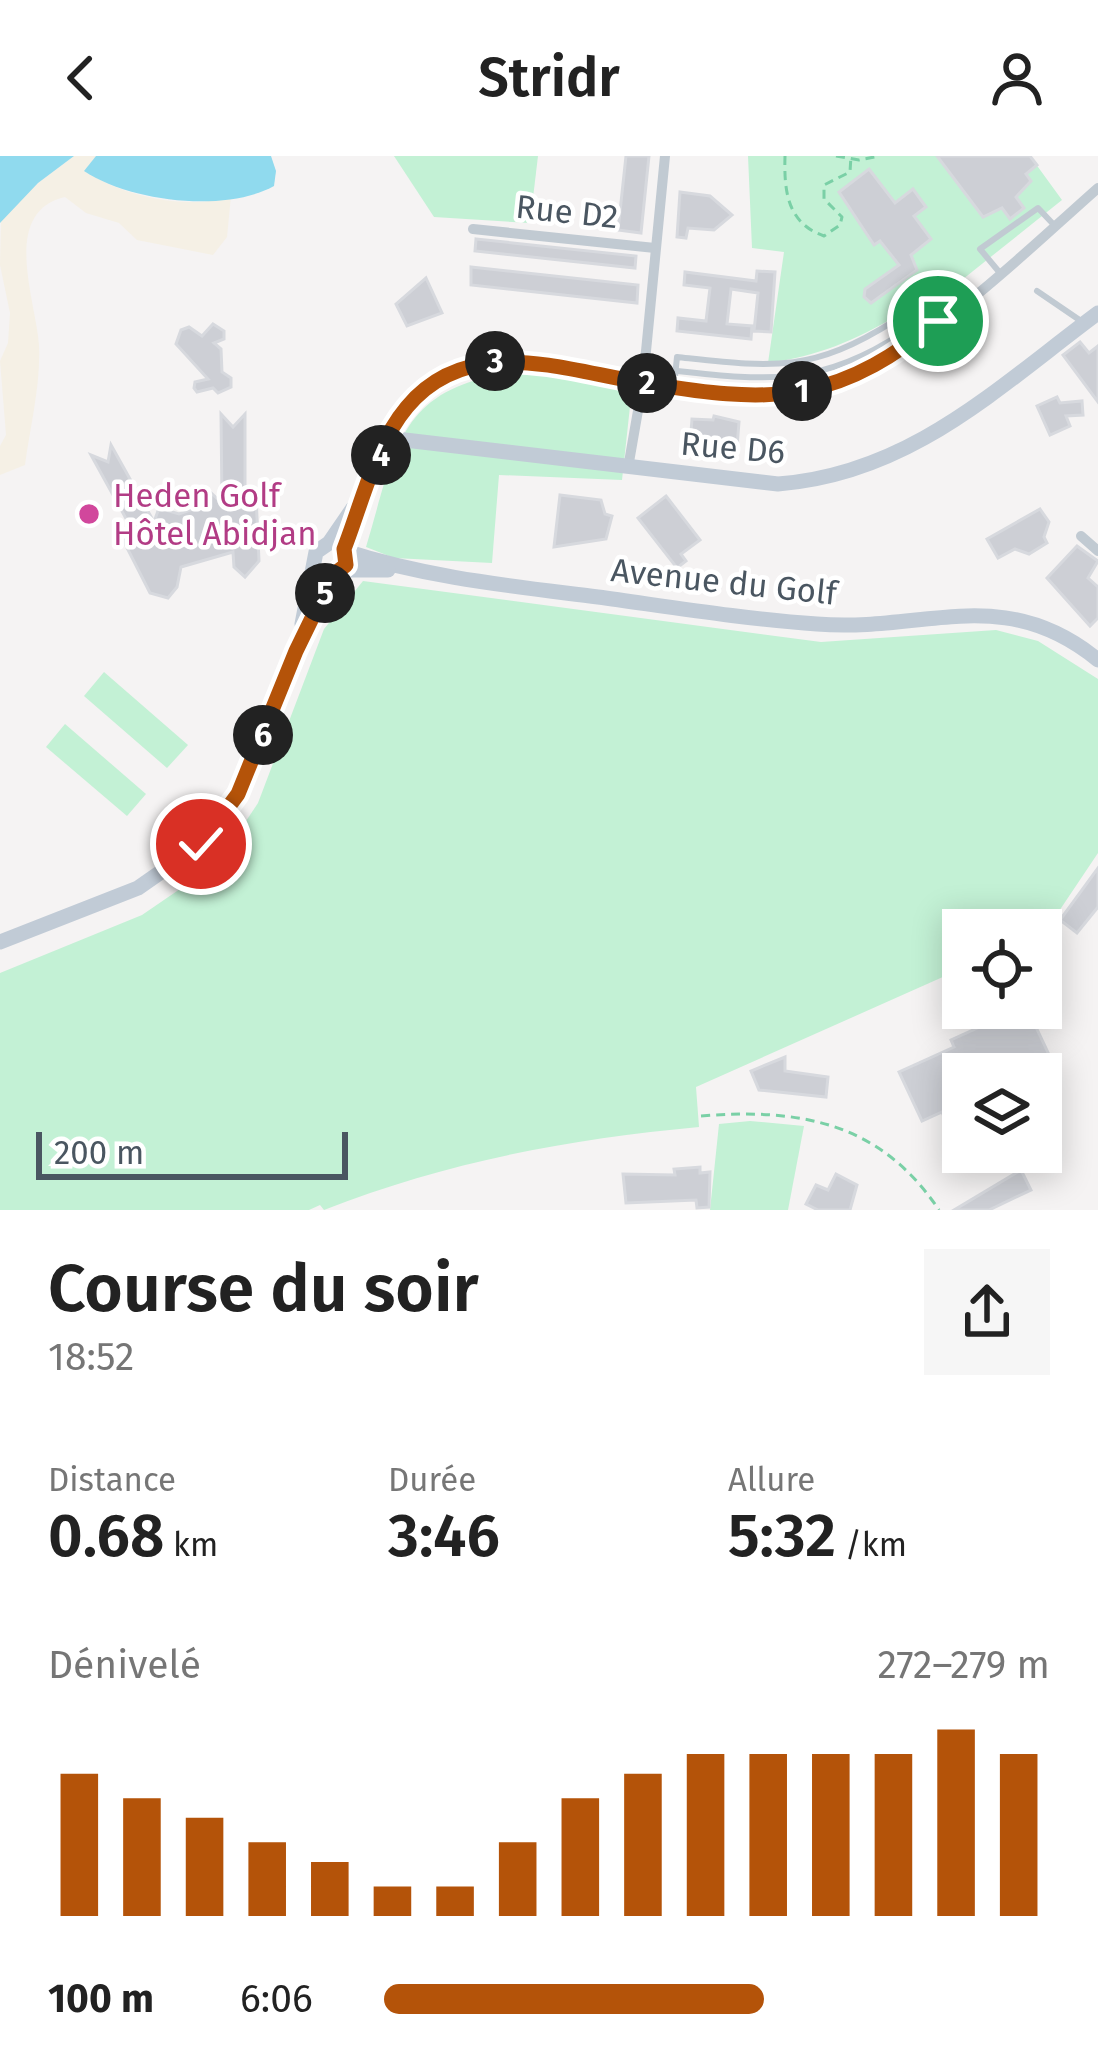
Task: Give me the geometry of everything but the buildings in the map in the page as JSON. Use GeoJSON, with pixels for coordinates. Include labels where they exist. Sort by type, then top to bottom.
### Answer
{"type":"FeatureCollection","features":[{"type":"Feature","properties":{"kind":"main road","name":"Rue D6"},"geometry":{"type":"LineString","coordinates":[[388,438],[778,484],[853,473],[940,431],[1091,318]]}},
{"type":"Feature","properties":{"kind":"main road"},"geometry":{"type":"LineString","coordinates":[[0,942],[138,888],[201,844],[238,794],[296,651],[338,573],[340,548],[388,438]]}},
{"type":"Feature","properties":{"kind":"main road"},"geometry":{"type":"LineString","coordinates":[[296,651],[319,548],[340,548]]}},
{"type":"Feature","properties":{"kind":"main road","name":"Avenue du Golf"},"geometry":{"type":"LineString","coordinates":[[340,548],[404,570]]}},
{"type":"Feature","properties":{"kind":"main road"},"geometry":{"type":"LineString","coordinates":[[314,564],[338,573]]}},
{"type":"Feature","properties":{"kind":"main road","name":"Avenue du Golf"},"geometry":{"type":"LineString","coordinates":[[338,573],[404,570],[824,625],[967,612],[1009,615],[1050,628],[1098,660]]}},
{"type":"Feature","properties":{"kind":"street"},"geometry":{"type":"LineString","coordinates":[[628,468],[643,382],[665,156]]}},
{"type":"Feature","properties":{"kind":"street"},"geometry":{"type":"LineString","coordinates":[[388,438],[418,396],[475,365],[538,361],[643,382],[740,394],[799,392],[852,377],[922,334],[1098,188]]}},
{"type":"Feature","properties":{"kind":"street","name":"Rue D2"},"geometry":{"type":"LineString","coordinates":[[473,229],[655,248]]}},
{"type":"Feature","properties":{"kind":"street"},"geometry":{"type":"LineString","coordinates":[[1081,536],[1098,551]]}},
{"type":"Feature","properties":{"kind":"lane"},"geometry":{"type":"LineString","coordinates":[[1000,273],[980,249],[1038,208],[1055,226]]}},
{"type":"Feature","properties":{"kind":"lane"},"geometry":{"type":"LineString","coordinates":[[1037,291],[1091,318]]}},
{"type":"Feature","properties":{"kind":"lane"},"geometry":{"type":"LineString","coordinates":[[674,386],[677,357],[795,365],[846,349],[894,321],[902,333]]}},
{"type":"Feature","properties":{"kind":"lane"},"geometry":{"type":"LineString","coordinates":[[675,371],[743,379],[797,378],[852,362],[902,333],[922,334]]}},
{"type":"Feature","properties":{"kind":"path"},"geometry":{"type":"LineString","coordinates":[[785,156],[787,200],[795,217],[824,236],[840,225],[842,217],[824,199],[824,185],[850,172],[851,158]]}},
{"type":"Feature","properties":{"kind":"path"},"geometry":{"type":"LineString","coordinates":[[836,156],[879,156]]}},
{"type":"Feature","properties":{"kind":"path"},"geometry":{"type":"LineString","coordinates":[[701,1116],[795,1114],[841,1128],[912,1175],[939,1210]]}},
{"type":"Feature","properties":{"kind":"green space"},"geometry":{"type":"Polygon","coordinates":[[[394,156],[538,156],[530,223],[434,217],[394,156]]]}},
{"type":"Feature","properties":{"kind":"green space"},"geometry":{"type":"Polygon","coordinates":[[[748,156],[1030,156],[1062,200],[908,323],[898,315],[835,346],[768,363],[784,252],[752,248],[748,156]]]}},
{"type":"Feature","properties":{"kind":"green space"},"geometry":{"type":"Polygon","coordinates":[[[523,371],[632,388],[622,480],[499,475],[492,563],[394,558],[366,547],[397,449],[427,405],[482,378],[523,371]]]}},
{"type":"Feature","properties":{"kind":"green space"},"geometry":{"type":"Polygon","coordinates":[[[363,581],[821,642],[996,630],[1038,641],[1098,679],[1098,853],[1060,909],[942,909],[942,977],[696,1087],[699,1127],[508,1155],[416,1178],[324,1210],[320,1205],[309,1210],[0,1210],[0,973],[142,915],[218,863],[258,803],[324,629],[363,581]]]}},
{"type":"Feature","properties":{"kind":"green space"},"geometry":{"type":"Polygon","coordinates":[[[104,672],[188,745],[167,768],[84,696],[104,672]]]}},
{"type":"Feature","properties":{"kind":"green space"},"geometry":{"type":"Polygon","coordinates":[[[65,724],[146,794],[127,816],[46,747],[65,724]]]}},
{"type":"Feature","properties":{"kind":"green space"},"geometry":{"type":"Polygon","coordinates":[[[750,1121],[804,1126],[788,1210],[710,1210],[719,1124],[750,1121]]]}},
{"type":"Feature","properties":{"kind":"sand"},"geometry":{"type":"Polygon","coordinates":[[[74,156],[96,156],[85,171],[136,194],[195,202],[231,196],[227,237],[213,255],[137,240],[119,223],[86,213],[65,197],[45,206],[33,220],[27,239],[39,360],[25,465],[0,475],[0,446],[6,435],[0,361],[8,343],[10,313],[0,265],[1,220],[74,156]]]}},
{"type":"Feature","properties":{"kind":"water"},"geometry":{"type":"Polygon","coordinates":[[[0,156],[74,156],[38,183],[0,223],[0,156]]]}},
{"type":"Feature","properties":{"kind":"water"},"geometry":{"type":"Polygon","coordinates":[[[96,156],[271,156],[276,171],[274,186],[254,194],[178,200],[127,190],[84,171],[96,156]]]}},
{"type":"Feature","properties":{"kind":"place","name":"Heden Golf Hôtel Abidjan"},"geometry":{"type":"Point","coordinates":[89,514]}},
{"type":"Feature","properties":{"kind":"route"},"geometry":{"type":"LineString","coordinates":[[201,844],[238,794],[296,651],[333,575],[344,570],[348,560],[344,549],[388,438],[418,396],[475,365],[519,359],[740,394],[799,392],[827,386],[876,365],[938,321]]}}]}
